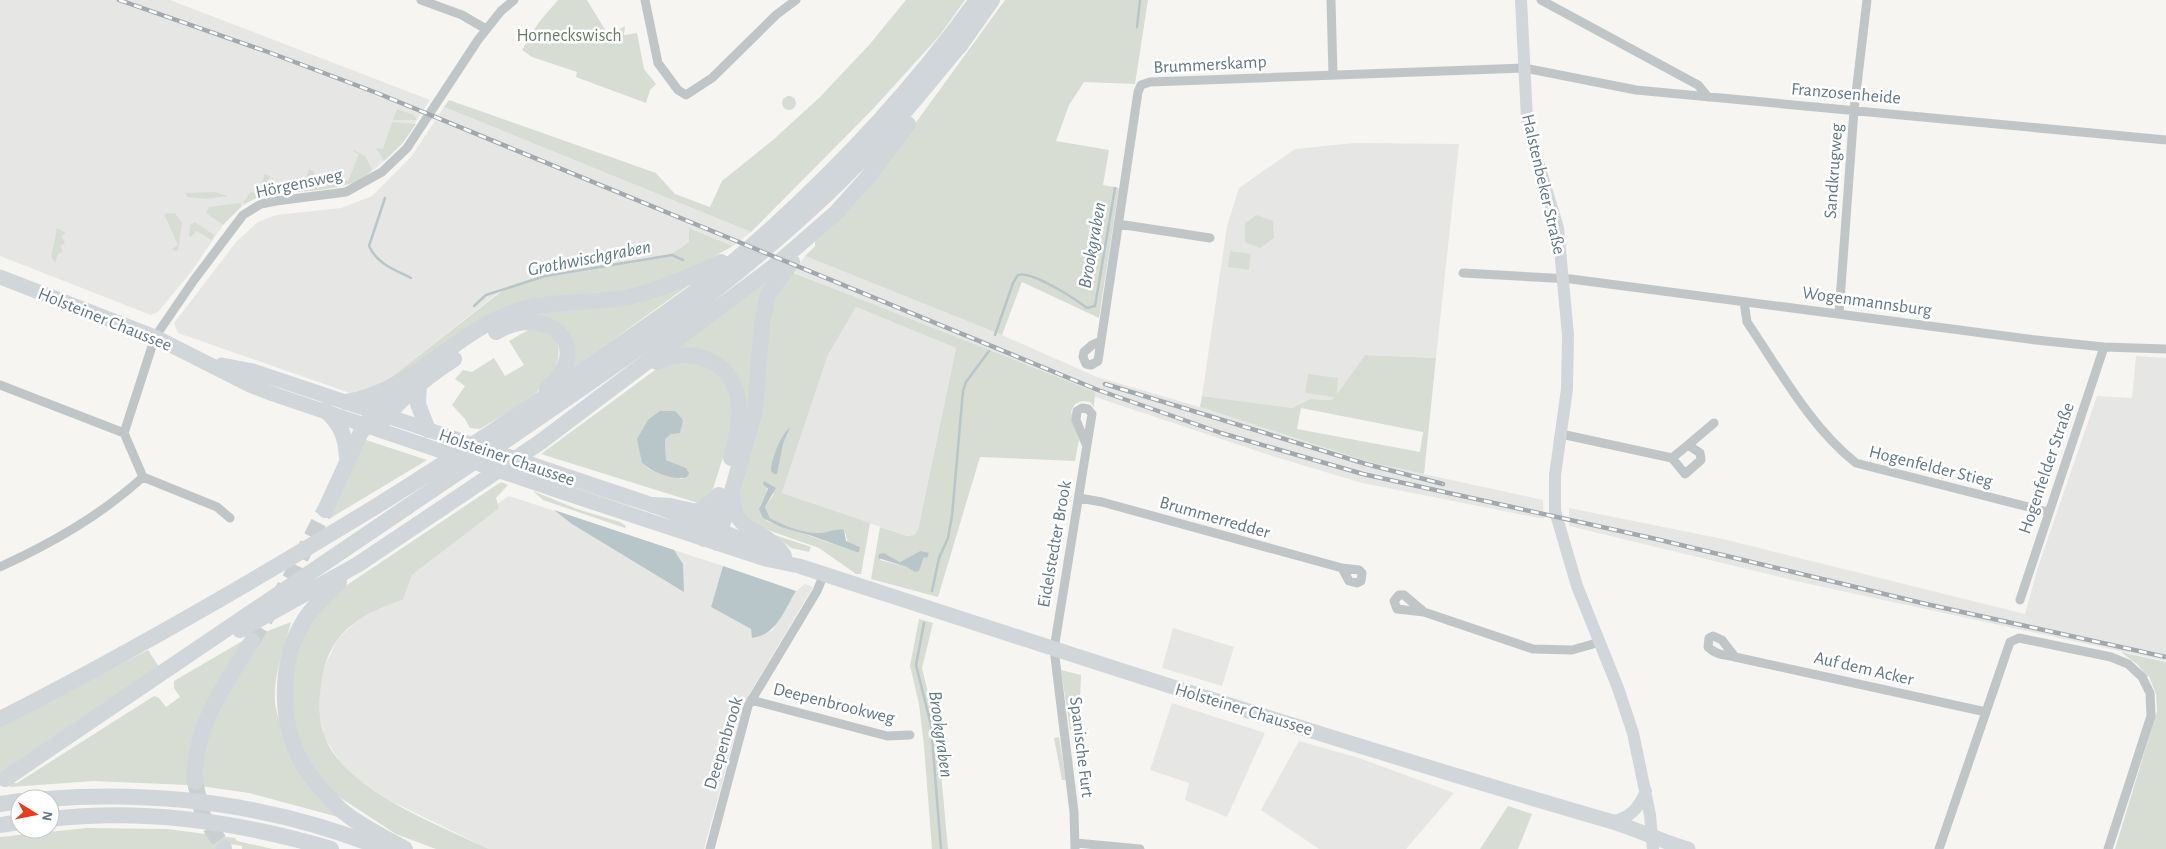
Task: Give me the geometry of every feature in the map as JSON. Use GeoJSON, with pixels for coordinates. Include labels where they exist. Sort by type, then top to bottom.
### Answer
{"type":"FeatureCollection","features":[{"type":"Feature","properties":{"kind":"highway"},"geometry":{"type":"LineString","coordinates":[[766,242],[887,114],[955,31],[977,0]]}},
{"type":"Feature","properties":{"kind":"highway"},"geometry":{"type":"LineString","coordinates":[[194,650],[224,638],[357,565],[539,442],[782,266],[867,178],[922,107],[964,40],[992,0]]}},
{"type":"Feature","properties":{"kind":"highway"},"geometry":{"type":"LineString","coordinates":[[0,719],[173,627],[440,466],[515,418],[752,253],[856,166],[902,116],[964,40]]}},
{"type":"Feature","properties":{"kind":"highway"},"geometry":{"type":"LineString","coordinates":[[325,510],[347,460],[376,420],[412,382],[484,326],[516,311],[541,306],[620,298],[658,290],[752,253]]}},
{"type":"Feature","properties":{"kind":"highway"},"geometry":{"type":"LineString","coordinates":[[5,779],[506,440],[672,324],[752,253]]}},
{"type":"Feature","properties":{"kind":"highway"},"geometry":{"type":"LineString","coordinates":[[712,535],[754,411],[764,308],[768,294],[782,266]]}},
{"type":"Feature","properties":{"kind":"highway"},"geometry":{"type":"LineString","coordinates":[[346,402],[412,382],[451,361],[508,325],[521,322],[543,322],[552,326],[563,340],[566,347],[567,362],[555,382],[515,418]]}},
{"type":"Feature","properties":{"kind":"highway"},"geometry":{"type":"LineString","coordinates":[[633,374],[664,359],[685,354],[704,358],[721,367],[728,375],[734,384],[739,411],[726,492],[742,524],[770,539],[784,556]]}},
{"type":"Feature","properties":{"kind":"highway"},"geometry":{"type":"LineString","coordinates":[[412,382],[428,430]]}},
{"type":"Feature","properties":{"kind":"highway"},"geometry":{"type":"LineString","coordinates":[[325,410],[342,429],[345,438],[347,460]]}},
{"type":"Feature","properties":{"kind":"highway"},"geometry":{"type":"LineString","coordinates":[[653,505],[670,506],[697,512],[726,492]]}},
{"type":"Feature","properties":{"kind":"highway"},"geometry":{"type":"LineString","coordinates":[[357,565],[315,607],[300,629],[293,647],[286,680],[287,717],[298,756],[329,798],[342,811],[405,849]]}},
{"type":"Feature","properties":{"kind":"highway"},"geometry":{"type":"LineString","coordinates":[[195,782],[196,756],[205,722],[252,641]]}},
{"type":"Feature","properties":{"kind":"highway"},"geometry":{"type":"LineString","coordinates":[[60,798],[120,796],[165,798],[222,805],[271,813],[323,826],[384,849]]}},
{"type":"Feature","properties":{"kind":"highway"},"geometry":{"type":"LineString","coordinates":[[60,819],[127,816],[187,819],[248,828],[331,849]]}},
{"type":"Feature","properties":{"kind":"main road","name":"Holsteiner Chaussee"},"geometry":{"type":"LineString","coordinates":[[0,277],[155,337],[209,362],[250,385],[325,410],[428,430],[653,505],[712,535],[764,558],[800,566],[1054,649],[1520,796],[1612,822],[1654,843],[1688,849]]}},
{"type":"Feature","properties":{"kind":"main road","name":"Holsteiner Chaussee"},"geometry":{"type":"LineString","coordinates":[[209,362],[253,371],[346,402],[376,420],[712,535],[784,556],[800,566]]}},
{"type":"Feature","properties":{"kind":"street"},"geometry":{"type":"LineString","coordinates":[[421,0],[462,15],[486,29]]}},
{"type":"Feature","properties":{"kind":"street","name":"Hörgensweg"},"geometry":{"type":"LineString","coordinates":[[124,433],[155,337],[194,280],[243,215],[261,204],[346,192],[374,177],[394,162],[418,133],[486,29],[514,0]]}},
{"type":"Feature","properties":{"kind":"street"},"geometry":{"type":"LineString","coordinates":[[645,0],[658,63],[678,90],[686,95],[712,78],[776,15],[796,0]]}},
{"type":"Feature","properties":{"kind":"street"},"geometry":{"type":"LineString","coordinates":[[1332,0],[1333,75]]}},
{"type":"Feature","properties":{"kind":"street","name":"Halstenbeker Straße"},"geometry":{"type":"LineString","coordinates":[[1521,0],[1529,130],[1558,228],[1568,335],[1566,389],[1555,485],[1555,511],[1573,572],[1633,733],[1646,791],[1654,843]]}},
{"type":"Feature","properties":{"kind":"street"},"geometry":{"type":"LineString","coordinates":[[1541,0],[1698,85],[1708,97]]}},
{"type":"Feature","properties":{"kind":"street","name":"Sandkrugweg"},"geometry":{"type":"LineString","coordinates":[[1839,314],[1854,110],[1867,0]]}},
{"type":"Feature","properties":{"kind":"street","name":"Brummerskamp"},"geometry":{"type":"LineString","coordinates":[[1099,342],[1138,92],[1142,85],[1150,82],[1524,68]]}},
{"type":"Feature","properties":{"kind":"street","name":"Franzosenheide"},"geometry":{"type":"LineString","coordinates":[[1524,68],[1607,86],[2166,140]]}},
{"type":"Feature","properties":{"kind":"street"},"geometry":{"type":"LineString","coordinates":[[1118,224],[1210,238]]}},
{"type":"Feature","properties":{"kind":"street","name":"Halstenbeker Straße"},"geometry":{"type":"LineString","coordinates":[[1463,272],[1564,278]]}},
{"type":"Feature","properties":{"kind":"street","name":"Wogenmannsburg"},"geometry":{"type":"LineString","coordinates":[[1564,278],[2036,340],[2104,347],[2166,349]]}},
{"type":"Feature","properties":{"kind":"street","name":"Hogenfelder Stieg"},"geometry":{"type":"LineString","coordinates":[[1744,302],[1747,322],[1820,428],[1842,453],[1856,463],[2048,512]]}},
{"type":"Feature","properties":{"kind":"street","name":"Hogenfelder Straße"},"geometry":{"type":"LineString","coordinates":[[2020,600],[2104,347]]}},
{"type":"Feature","properties":{"kind":"street"},"geometry":{"type":"LineString","coordinates":[[0,385],[124,433],[143,477],[217,507],[230,518]]}},
{"type":"Feature","properties":{"kind":"street"},"geometry":{"type":"LineString","coordinates":[[1672,458],[1714,423]]}},
{"type":"Feature","properties":{"kind":"street"},"geometry":{"type":"LineString","coordinates":[[1560,434],[1672,458],[1685,474],[1701,460],[1700,453],[1688,445]]}},
{"type":"Feature","properties":{"kind":"street","name":"Eidelstedter Brook"},"geometry":{"type":"LineString","coordinates":[[1054,649],[1086,444]]}},
{"type":"Feature","properties":{"kind":"street"},"geometry":{"type":"LineString","coordinates":[[0,567],[79,527],[118,499],[143,477]]}},
{"type":"Feature","properties":{"kind":"street","name":"Brummerredder"},"geometry":{"type":"LineString","coordinates":[[1079,498],[1102,502],[1342,568]]}},
{"type":"Feature","properties":{"kind":"street","name":"Deepenbrook"},"geometry":{"type":"LineString","coordinates":[[710,849],[751,700],[817,591],[824,574]]}},
{"type":"Feature","properties":{"kind":"street"},"geometry":{"type":"LineString","coordinates":[[1424,612],[1533,649],[1572,650],[1600,642]]}},
{"type":"Feature","properties":{"kind":"street"},"geometry":{"type":"LineString","coordinates":[[1939,849],[2010,642],[2019,638],[2112,657],[2128,664],[2142,677],[2150,694],[2151,716],[2107,848]]}},
{"type":"Feature","properties":{"kind":"street","name":"Spanische Furt"},"geometry":{"type":"LineString","coordinates":[[1054,649],[1076,846]]}},
{"type":"Feature","properties":{"kind":"street","name":"Auf dem Acker"},"geometry":{"type":"LineString","coordinates":[[1734,657],[1986,712]]}},
{"type":"Feature","properties":{"kind":"street","name":"Deepenbrookweg"},"geometry":{"type":"LineString","coordinates":[[751,700],[887,736],[910,736]]}},
{"type":"Feature","properties":{"kind":"street"},"geometry":{"type":"LineString","coordinates":[[1612,822],[1623,819],[1634,812],[1646,791]]}},
{"type":"Feature","properties":{"kind":"street"},"geometry":{"type":"LineString","coordinates":[[1076,846],[1140,849]]}},
{"type":"Feature","properties":{"kind":"shaded area"},"geometry":{"type":"Polygon","coordinates":[[[0,0],[170,0],[430,100],[406,137],[390,156],[370,173],[356,180],[325,189],[255,198],[242,206],[228,218],[191,272],[158,312],[151,315],[0,256],[0,0]]]}},
{"type":"Feature","properties":{"kind":"shaded area"},"geometry":{"type":"Polygon","coordinates":[[[444,107],[751,232],[733,246],[689,228],[689,242],[671,254],[607,264],[533,279],[503,289],[380,386],[353,394],[178,333],[174,323],[237,241],[258,222],[276,215],[341,208],[372,196],[411,157],[444,107]]]}},
{"type":"Feature","properties":{"kind":"shaded area"},"geometry":{"type":"Polygon","coordinates":[[[1354,143],[1459,144],[1436,358],[1365,355],[1333,400],[1310,399],[1292,408],[1202,396],[1227,226],[1239,188],[1295,149],[1354,143]]]}},
{"type":"Feature","properties":{"kind":"shaded area"},"geometry":{"type":"Polygon","coordinates":[[[805,256],[1002,335],[1097,377],[1200,407],[1369,462],[1543,500],[1544,519],[1362,483],[1272,456],[1092,396],[793,272],[805,256]]]}},
{"type":"Feature","properties":{"kind":"shaded area"},"geometry":{"type":"Polygon","coordinates":[[[856,307],[956,348],[918,530],[914,535],[907,536],[782,493],[828,355],[856,307]]]}},
{"type":"Feature","properties":{"kind":"shaded area"},"geometry":{"type":"Polygon","coordinates":[[[2136,356],[2166,358],[2166,661],[1809,584],[1569,526],[1569,508],[1723,539],[2025,614],[2037,570],[2097,396],[2132,398],[2136,356]]]}},
{"type":"Feature","properties":{"kind":"shaded area"},"geometry":{"type":"Polygon","coordinates":[[[660,411],[675,411],[683,420],[680,433],[671,434],[665,439],[666,460],[686,468],[689,473],[687,477],[676,478],[663,475],[651,470],[642,463],[637,439],[648,420],[660,411]]]}},
{"type":"Feature","properties":{"kind":"shaded area"},"geometry":{"type":"Polygon","coordinates":[[[790,427],[783,444],[777,474],[774,474],[771,471],[771,466],[775,454],[780,441],[790,427]]]}},
{"type":"Feature","properties":{"kind":"shaded area"},"geometry":{"type":"Polygon","coordinates":[[[764,481],[776,488],[765,507],[770,518],[801,531],[820,533],[844,530],[846,541],[860,547],[859,552],[781,527],[763,518],[759,509],[768,489],[763,484],[764,481]]]}},
{"type":"Feature","properties":{"kind":"shaded area"},"geometry":{"type":"Polygon","coordinates":[[[509,496],[723,566],[711,607],[751,629],[752,633],[772,631],[796,591],[805,584],[813,587],[743,705],[704,849],[489,849],[389,800],[354,777],[340,762],[325,738],[320,717],[319,690],[324,667],[338,639],[362,616],[375,609],[403,600],[412,575],[498,508],[497,504],[509,496]]]}},
{"type":"Feature","properties":{"kind":"shaded area"},"geometry":{"type":"Polygon","coordinates":[[[554,510],[674,550],[683,564],[684,592],[572,524],[554,510]]]}},
{"type":"Feature","properties":{"kind":"shaded area"},"geometry":{"type":"Polygon","coordinates":[[[920,551],[929,553],[927,558],[924,557],[919,571],[915,572],[907,567],[878,558],[879,554],[884,553],[900,562],[920,551]]]}},
{"type":"Feature","properties":{"kind":"shaded area"},"geometry":{"type":"Polygon","coordinates":[[[723,566],[796,591],[779,620],[768,632],[752,638],[751,629],[711,607],[723,566]]]}},
{"type":"Feature","properties":{"kind":"shaded area"},"geometry":{"type":"Polygon","coordinates":[[[1173,628],[1234,647],[1222,686],[1162,668],[1173,628]]]}},
{"type":"Feature","properties":{"kind":"shaded area"},"geometry":{"type":"Polygon","coordinates":[[[1172,703],[1265,733],[1227,817],[1185,800],[1189,783],[1150,770],[1172,703]]]}},
{"type":"Feature","properties":{"kind":"shaded area"},"geometry":{"type":"Polygon","coordinates":[[[1299,741],[1359,758],[1454,793],[1406,849],[1319,849],[1261,810],[1299,741]]]}},
{"type":"Feature","properties":{"kind":"green space","name":"Horneckswisch"},"geometry":{"type":"Polygon","coordinates":[[[558,0],[587,0],[609,36],[625,26],[624,35],[637,33],[644,69],[656,84],[650,90],[646,103],[576,77],[577,72],[532,57],[522,50],[539,22],[558,0]]]}},
{"type":"Feature","properties":{"kind":"green space"},"geometry":{"type":"Polygon","coordinates":[[[906,0],[965,0],[940,35],[873,109],[751,232],[444,107],[449,100],[656,173],[675,194],[710,207],[722,181],[773,140],[820,97],[869,45],[906,0]]]}},
{"type":"Feature","properties":{"kind":"green space"},"geometry":{"type":"Polygon","coordinates":[[[1005,0],[1148,0],[1135,84],[1084,82],[1069,105],[1056,141],[1109,150],[1103,185],[1119,188],[1099,318],[1022,282],[1002,335],[805,256],[901,143],[1005,0]]]}},
{"type":"Feature","properties":{"kind":"green space"},"geometry":{"type":"Polygon","coordinates":[[[786,96],[792,96],[796,103],[792,110],[786,110],[782,106],[782,100],[786,96]]]}},
{"type":"Feature","properties":{"kind":"green space"},"geometry":{"type":"Polygon","coordinates":[[[397,109],[414,115],[417,120],[393,120],[397,109]]]}},
{"type":"Feature","properties":{"kind":"green space"},"geometry":{"type":"Polygon","coordinates":[[[392,122],[416,124],[402,144],[384,161],[376,148],[383,149],[392,122]]]}},
{"type":"Feature","properties":{"kind":"green space"},"geometry":{"type":"Polygon","coordinates":[[[354,150],[365,156],[372,169],[365,177],[354,183],[323,190],[266,195],[245,204],[243,202],[251,192],[257,194],[265,174],[270,176],[267,183],[293,192],[297,185],[303,187],[309,169],[315,172],[313,179],[331,185],[334,180],[341,182],[342,179],[348,181],[359,154],[352,151],[354,150]]]}},
{"type":"Feature","properties":{"kind":"green space"},"geometry":{"type":"Polygon","coordinates":[[[215,192],[228,196],[206,199],[187,197],[186,193],[215,192]]]}},
{"type":"Feature","properties":{"kind":"green space"},"geometry":{"type":"Polygon","coordinates":[[[240,203],[242,206],[223,225],[206,213],[209,207],[240,203]]]}},
{"type":"Feature","properties":{"kind":"green space"},"geometry":{"type":"Polygon","coordinates":[[[175,213],[182,223],[178,250],[176,251],[172,249],[178,245],[164,214],[175,213]]]}},
{"type":"Feature","properties":{"kind":"green space"},"geometry":{"type":"Polygon","coordinates":[[[1257,215],[1273,221],[1274,238],[1260,248],[1245,242],[1245,223],[1257,215]]]}},
{"type":"Feature","properties":{"kind":"green space"},"geometry":{"type":"Polygon","coordinates":[[[195,222],[214,235],[212,240],[196,231],[191,237],[189,236],[190,225],[195,222]]]}},
{"type":"Feature","properties":{"kind":"green space"},"geometry":{"type":"Polygon","coordinates":[[[57,228],[66,233],[61,236],[65,243],[61,246],[63,252],[58,254],[55,263],[51,257],[57,228]]]}},
{"type":"Feature","properties":{"kind":"green space"},"geometry":{"type":"Polygon","coordinates":[[[689,228],[733,246],[684,273],[620,295],[543,300],[380,386],[503,290],[533,279],[607,264],[671,254],[689,242],[689,228]]]}},
{"type":"Feature","properties":{"kind":"green space"},"geometry":{"type":"Polygon","coordinates":[[[1230,251],[1251,254],[1249,270],[1228,267],[1230,251]]]}},
{"type":"Feature","properties":{"kind":"green space"},"geometry":{"type":"Polygon","coordinates":[[[789,271],[1095,392],[1094,407],[1090,402],[1082,401],[1075,404],[1071,412],[1079,440],[1075,461],[980,457],[938,597],[871,579],[880,527],[907,536],[914,535],[918,530],[956,348],[856,307],[828,355],[782,493],[870,523],[861,574],[856,574],[819,548],[759,527],[736,506],[772,298],[789,271]],[[766,486],[767,491],[760,506],[767,521],[856,552],[859,546],[848,543],[845,532],[808,533],[770,518],[765,507],[774,494],[766,486]],[[920,551],[900,562],[884,553],[880,560],[907,567],[921,563],[924,557],[920,551]]]}},
{"type":"Feature","properties":{"kind":"green space"},"geometry":{"type":"Polygon","coordinates":[[[774,274],[747,424],[739,384],[676,349],[774,274]]]}},
{"type":"Feature","properties":{"kind":"green space"},"geometry":{"type":"Polygon","coordinates":[[[692,283],[568,372],[571,361],[539,317],[531,312],[692,283]]]}},
{"type":"Feature","properties":{"kind":"green space"},"geometry":{"type":"Polygon","coordinates":[[[535,326],[557,340],[558,356],[555,370],[535,393],[522,403],[480,429],[470,428],[465,419],[452,405],[465,386],[455,379],[463,370],[472,372],[494,358],[505,376],[524,365],[509,341],[535,326]]]}},
{"type":"Feature","properties":{"kind":"green space"},"geometry":{"type":"Polygon","coordinates":[[[1365,355],[1436,358],[1424,474],[1369,462],[1200,407],[1202,396],[1292,408],[1310,399],[1332,400],[1334,397],[1305,393],[1308,374],[1338,378],[1337,394],[1365,355]],[[1301,408],[1297,429],[1420,452],[1423,432],[1301,408]]]}},
{"type":"Feature","properties":{"kind":"green space"},"geometry":{"type":"Polygon","coordinates":[[[680,359],[711,366],[732,392],[732,428],[713,489],[701,504],[541,454],[651,373],[661,366],[680,359]],[[683,420],[642,463],[649,469],[682,479],[686,468],[666,460],[665,439],[683,420]]]}},
{"type":"Feature","properties":{"kind":"green space"},"geometry":{"type":"Polygon","coordinates":[[[363,439],[427,460],[329,519],[360,443],[363,439]]]}},
{"type":"Feature","properties":{"kind":"green space"},"geometry":{"type":"Polygon","coordinates":[[[523,468],[665,517],[518,471],[523,468]]]}},
{"type":"Feature","properties":{"kind":"green space"},"geometry":{"type":"Polygon","coordinates":[[[501,482],[508,485],[496,498],[499,508],[412,575],[403,600],[375,610],[342,634],[327,658],[320,689],[319,705],[325,737],[336,756],[352,774],[396,804],[489,849],[436,849],[396,834],[330,791],[315,773],[295,737],[288,692],[302,636],[332,595],[501,482]]]}},
{"type":"Feature","properties":{"kind":"green space"},"geometry":{"type":"Polygon","coordinates":[[[533,491],[577,509],[620,522],[626,526],[625,528],[543,500],[533,491]]]}},
{"type":"Feature","properties":{"kind":"green space"},"geometry":{"type":"Polygon","coordinates":[[[775,535],[811,547],[809,552],[791,548],[775,535]]]}},
{"type":"Feature","properties":{"kind":"green space"},"geometry":{"type":"Polygon","coordinates":[[[919,619],[933,623],[922,668],[937,729],[948,849],[932,849],[919,704],[910,666],[919,619]]]}},
{"type":"Feature","properties":{"kind":"green space"},"geometry":{"type":"Polygon","coordinates":[[[291,622],[276,681],[275,701],[278,715],[283,729],[300,761],[338,817],[249,793],[200,786],[200,757],[248,640],[188,785],[93,781],[11,787],[0,781],[0,726],[148,650],[159,667],[12,783],[17,783],[154,696],[159,698],[166,707],[180,697],[174,688],[174,681],[244,640],[291,622]]]}},
{"type":"Feature","properties":{"kind":"green space"},"geometry":{"type":"Polygon","coordinates":[[[2121,652],[2166,662],[2166,849],[2115,849],[2157,711],[2156,694],[2149,676],[2147,677],[2138,665],[2121,652]]]}},
{"type":"Feature","properties":{"kind":"green space"},"geometry":{"type":"Polygon","coordinates":[[[1061,670],[1081,675],[1079,730],[1070,730],[1061,670]]]}},
{"type":"Feature","properties":{"kind":"green space"},"geometry":{"type":"Polygon","coordinates":[[[1059,737],[1066,780],[1062,780],[1054,738],[1059,737]]]}},
{"type":"Feature","properties":{"kind":"green space"},"geometry":{"type":"Polygon","coordinates":[[[1508,806],[1532,814],[1518,849],[1480,849],[1508,806]]]}},
{"type":"Feature","properties":{"kind":"green space"},"geometry":{"type":"Polygon","coordinates":[[[87,828],[168,829],[235,838],[237,841],[273,849],[242,849],[242,846],[230,844],[223,849],[0,849],[0,837],[10,836],[10,839],[60,839],[60,831],[87,828]]]}},
{"type":"Feature","properties":{"kind":"waterway","name":"Brookgraben"},"geometry":{"type":"LineString","coordinates":[[1137,27],[1140,0]]}},
{"type":"Feature","properties":{"kind":"waterway","name":"Brookgraben"},"geometry":{"type":"LineString","coordinates":[[995,335],[1013,283],[1018,275],[1033,277],[1043,281],[1087,308],[1095,306],[1115,188]]}},
{"type":"Feature","properties":{"kind":"waterway","name":"Grothwischgraben"},"geometry":{"type":"LineString","coordinates":[[385,198],[369,246],[382,262],[411,278]]}},
{"type":"Feature","properties":{"kind":"waterway","name":"Grothwischgraben"},"geometry":{"type":"LineString","coordinates":[[474,306],[486,295],[545,276],[672,255],[683,260]]}},
{"type":"Feature","properties":{"kind":"waterway","name":"Brookgraben"},"geometry":{"type":"LineString","coordinates":[[932,591],[939,558],[948,538],[952,516],[963,391],[966,382],[989,351]]}},
{"type":"Feature","properties":{"kind":"waterway","name":"Brookgraben"},"geometry":{"type":"LineString","coordinates":[[924,623],[916,665],[931,725],[941,849]]}},
{"type":"Feature","properties":{"kind":"tunnel"},"geometry":{"type":"LineString","coordinates":[[252,641],[292,575],[325,510]]}},
{"type":"Feature","properties":{"kind":"tunnel"},"geometry":{"type":"LineString","coordinates":[[195,782],[203,816],[224,848]]}},
{"type":"Feature","properties":{"kind":"railway"},"geometry":{"type":"LineString","coordinates":[[119,0],[268,52],[377,93],[1098,390],[1221,433],[1363,474],[1656,539],[1926,604],[2166,657]]}},
{"type":"Feature","properties":{"kind":"railway"},"geometry":{"type":"LineString","coordinates":[[1105,384],[1366,464],[1443,484]]}}]}
